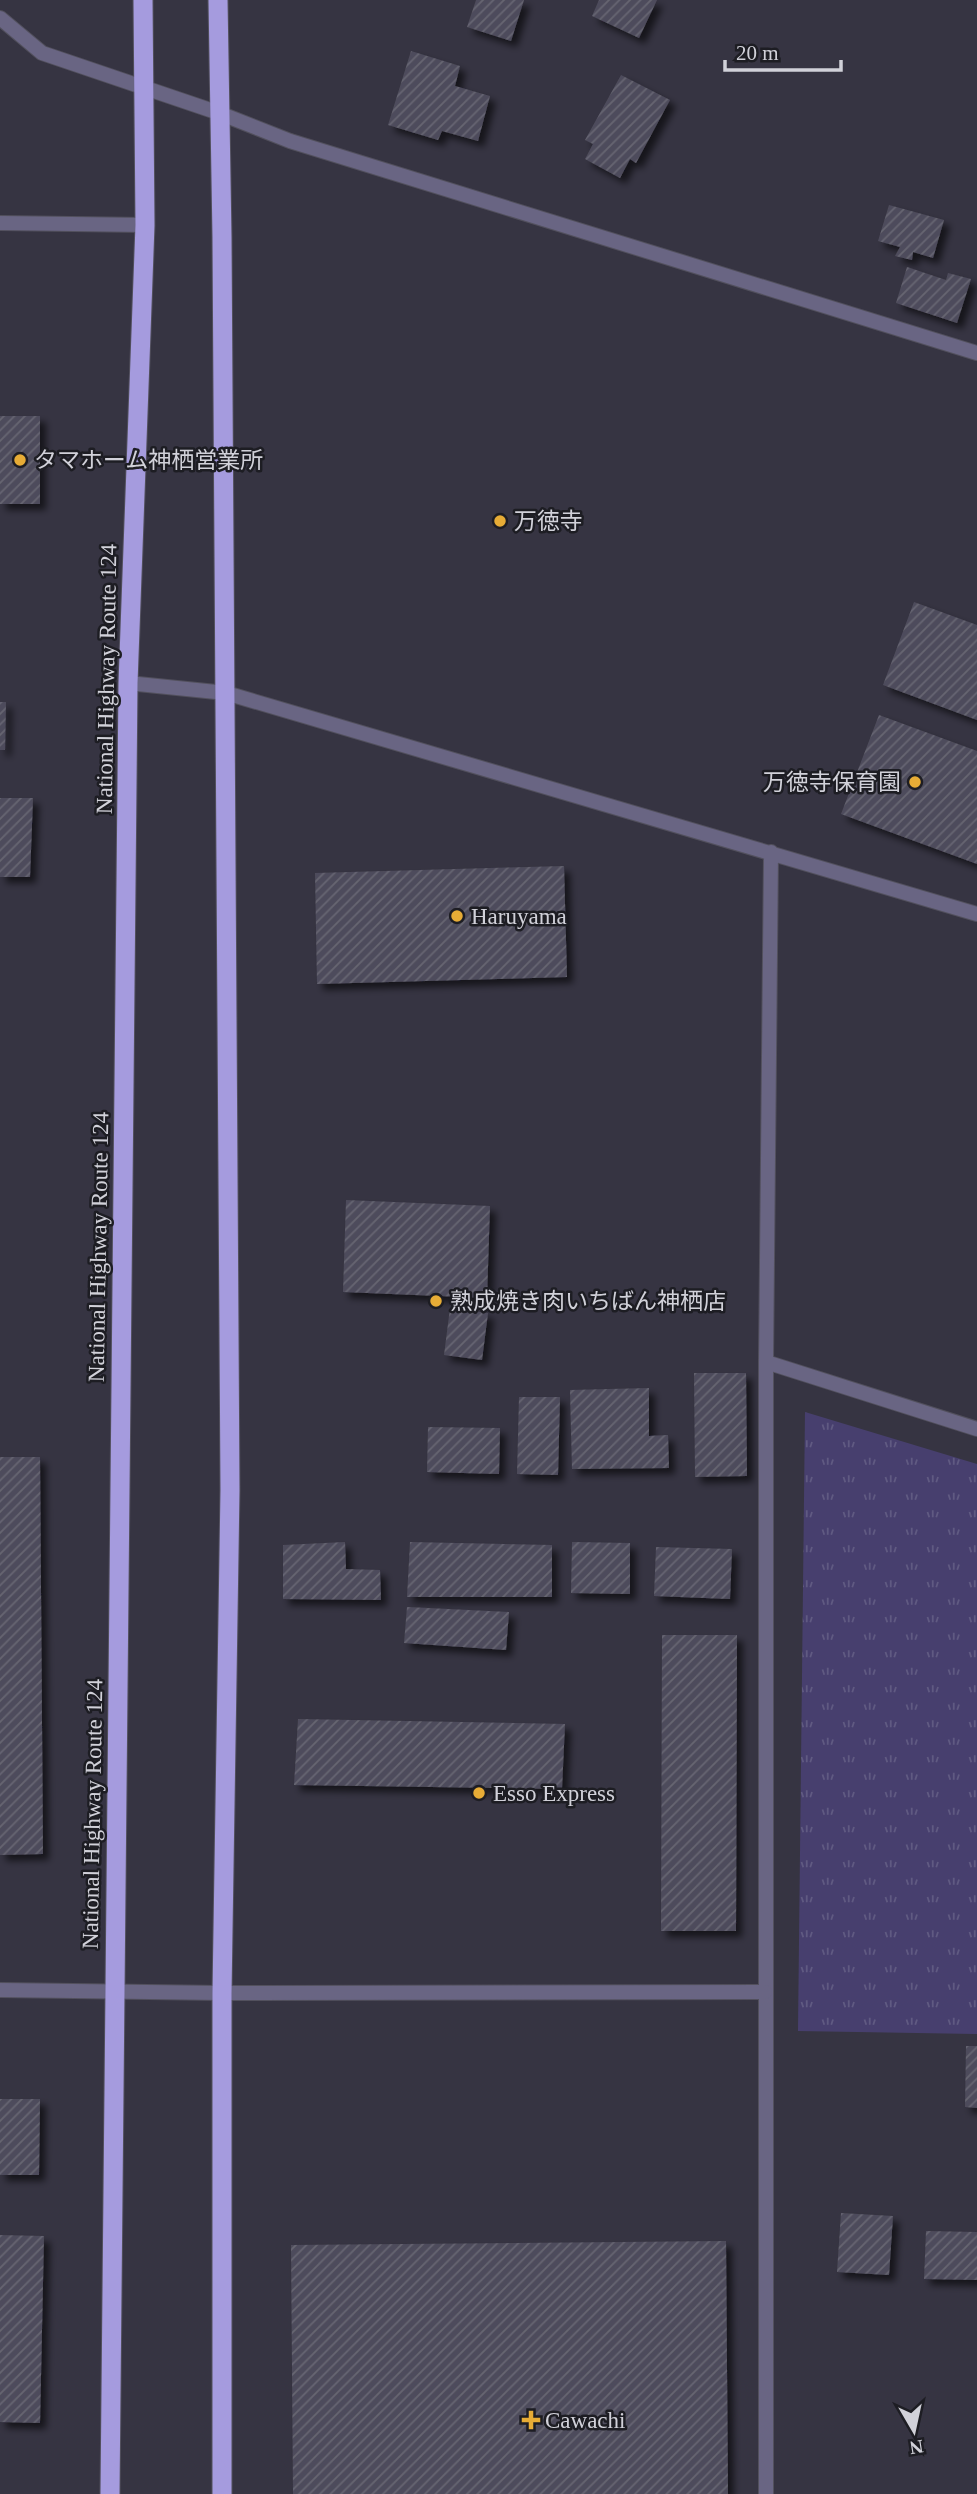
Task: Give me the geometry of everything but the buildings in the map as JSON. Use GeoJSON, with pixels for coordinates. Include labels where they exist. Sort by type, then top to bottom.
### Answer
{"type":"FeatureCollection","features":[{"type":"Feature","properties":{"kind":"highway","name":"National Highway Route 124"},"geometry":{"type":"LineString","coordinates":[[110,2494],[128,683],[145,225],[143,0]]}},
{"type":"Feature","properties":{"kind":"highway"},"geometry":{"type":"LineString","coordinates":[[218,0],[226,693],[230,1490],[222,1993],[222,2494]]}},
{"type":"Feature","properties":{"kind":"street"},"geometry":{"type":"LineString","coordinates":[[0,18],[42,53],[219,113],[289,141],[977,353]]}},
{"type":"Feature","properties":{"kind":"street"},"geometry":{"type":"LineString","coordinates":[[0,223],[145,225]]}},
{"type":"Feature","properties":{"kind":"street"},"geometry":{"type":"LineString","coordinates":[[128,683],[226,693],[977,914]]}},
{"type":"Feature","properties":{"kind":"street"},"geometry":{"type":"LineString","coordinates":[[766,2494],[766,1362],[771,852]]}},
{"type":"Feature","properties":{"kind":"street"},"geometry":{"type":"LineString","coordinates":[[766,1362],[977,1429]]}},
{"type":"Feature","properties":{"kind":"street"},"geometry":{"type":"LineString","coordinates":[[0,1990],[222,1993],[765,1992]]}},
{"type":"Feature","properties":{"kind":"green space"},"geometry":{"type":"Polygon","coordinates":[[[805,1412],[977,1464],[977,2034],[798,2031],[805,1412]]]}},
{"type":"Feature","properties":{"kind":"place","name":"タマホーム神栖営業所"},"geometry":{"type":"Point","coordinates":[20,460]}},
{"type":"Feature","properties":{"kind":"place","name":"万徳寺"},"geometry":{"type":"Point","coordinates":[500,521]}},
{"type":"Feature","properties":{"kind":"place","name":"万徳寺保育園"},"geometry":{"type":"Point","coordinates":[915,782]}},
{"type":"Feature","properties":{"kind":"place","name":"Haruyama"},"geometry":{"type":"Point","coordinates":[457,916]}},
{"type":"Feature","properties":{"kind":"place","name":"熟成焼き肉いちばん神栖店"},"geometry":{"type":"Point","coordinates":[436,1301]}},
{"type":"Feature","properties":{"kind":"place","name":"Esso Express"},"geometry":{"type":"Point","coordinates":[479,1793]}},
{"type":"Feature","properties":{"kind":"place","name":"Cawachi"},"geometry":{"type":"Point","coordinates":[531,2420]}}]}
